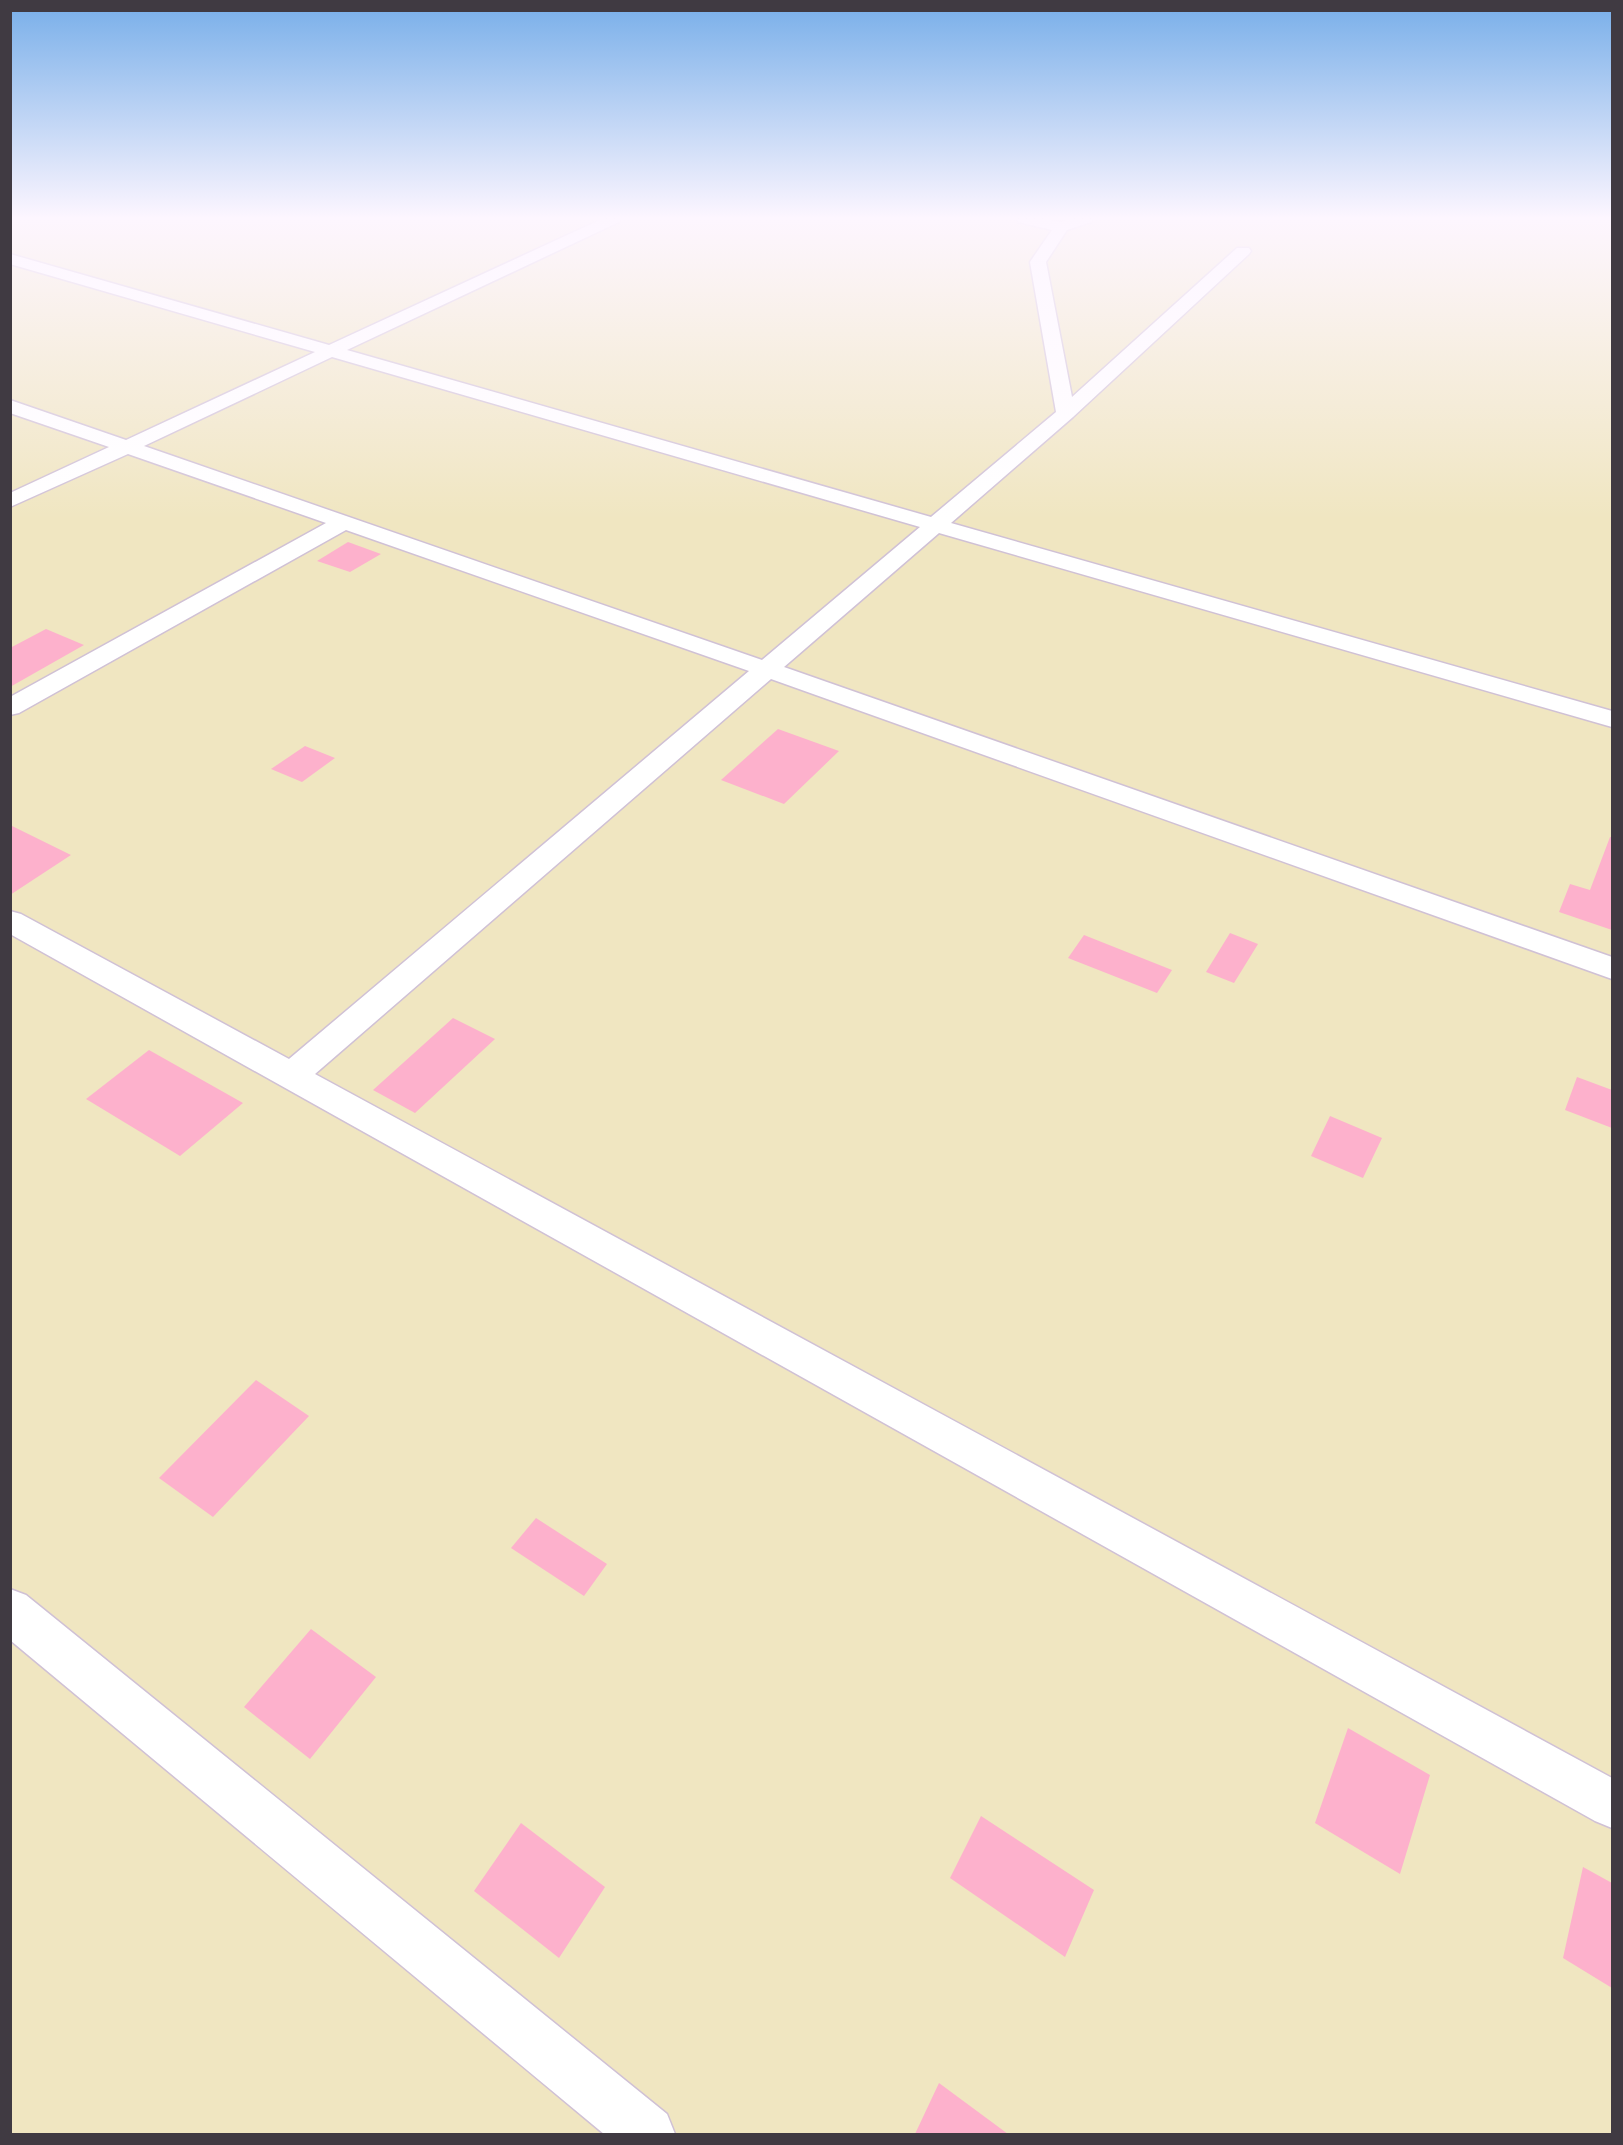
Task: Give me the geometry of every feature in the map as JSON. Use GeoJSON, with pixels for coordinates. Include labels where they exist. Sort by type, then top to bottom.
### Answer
{"type":"FeatureCollection","features":[{"type":"Feature","properties":{"kind":"street"},"geometry":{"type":"LineString","coordinates":[[220,319],[937,523],[1612,719]]}},
{"type":"Feature","properties":{"kind":"street"},"geometry":{"type":"LineString","coordinates":[[10,501],[400,319]]}},
{"type":"Feature","properties":{"kind":"street"},"geometry":{"type":"LineString","coordinates":[[1048,319],[1065,413]]}},
{"type":"Feature","properties":{"kind":"street"},"geometry":{"type":"LineString","coordinates":[[291,1076],[1065,413],[1168,319]]}},
{"type":"Feature","properties":{"kind":"street"},"geometry":{"type":"LineString","coordinates":[[10,406],[766,669],[1612,968]]}},
{"type":"Feature","properties":{"kind":"street"},"geometry":{"type":"LineString","coordinates":[[10,708],[344,522]]}},
{"type":"Feature","properties":{"kind":"street"},"geometry":{"type":"LineString","coordinates":[[10,921],[1612,1804]]}},
{"type":"Feature","properties":{"kind":"street"},"geometry":{"type":"LineString","coordinates":[[10,1611],[647,2134]]}},
{"type":"Feature","properties":{"kind":"sand"},"geometry":{"type":"Polygon","coordinates":[[[11,319],[1612,319],[1612,2134],[11,2134],[11,319]]]}},
{"type":"Feature","properties":{"kind":"building"},"geometry":{"type":"Polygon","coordinates":[[[348,542],[381,554],[350,572],[317,561],[348,542]]]}},
{"type":"Feature","properties":{"kind":"building"},"geometry":{"type":"Polygon","coordinates":[[[46,629],[84,645],[10,687],[10,648],[46,629]]]}},
{"type":"Feature","properties":{"kind":"building"},"geometry":{"type":"Polygon","coordinates":[[[778,729],[839,751],[784,804],[721,780],[778,729]]]}},
{"type":"Feature","properties":{"kind":"building"},"geometry":{"type":"Polygon","coordinates":[[[305,746],[335,758],[302,782],[271,769],[305,746]]]}},
{"type":"Feature","properties":{"kind":"building"},"geometry":{"type":"Polygon","coordinates":[[[10,825],[71,855],[10,895],[10,825]]]}},
{"type":"Feature","properties":{"kind":"building"},"geometry":{"type":"Polygon","coordinates":[[[1610,837],[1612,837],[1612,930],[1559,912],[1570,884],[1590,890],[1610,837]]]}},
{"type":"Feature","properties":{"kind":"building"},"geometry":{"type":"Polygon","coordinates":[[[1230,933],[1258,944],[1234,983],[1206,972],[1230,933]]]}},
{"type":"Feature","properties":{"kind":"building"},"geometry":{"type":"Polygon","coordinates":[[[1084,935],[1172,970],[1157,993],[1068,958],[1084,935]]]}},
{"type":"Feature","properties":{"kind":"building"},"geometry":{"type":"Polygon","coordinates":[[[453,1018],[495,1039],[415,1113],[373,1090],[453,1018]]]}},
{"type":"Feature","properties":{"kind":"building"},"geometry":{"type":"Polygon","coordinates":[[[149,1050],[243,1103],[180,1156],[86,1099],[149,1050]]]}},
{"type":"Feature","properties":{"kind":"building"},"geometry":{"type":"Polygon","coordinates":[[[1577,1077],[1612,1090],[1612,1128],[1565,1110],[1577,1077]]]}},
{"type":"Feature","properties":{"kind":"building"},"geometry":{"type":"Polygon","coordinates":[[[1330,1116],[1382,1138],[1363,1178],[1311,1156],[1330,1116]]]}},
{"type":"Feature","properties":{"kind":"building"},"geometry":{"type":"Polygon","coordinates":[[[256,1380],[309,1416],[213,1517],[159,1478],[256,1380]]]}},
{"type":"Feature","properties":{"kind":"building"},"geometry":{"type":"Polygon","coordinates":[[[536,1518],[607,1564],[584,1596],[511,1548],[536,1518]]]}},
{"type":"Feature","properties":{"kind":"building"},"geometry":{"type":"Polygon","coordinates":[[[311,1629],[376,1677],[310,1759],[244,1707],[311,1629]]]}},
{"type":"Feature","properties":{"kind":"building"},"geometry":{"type":"Polygon","coordinates":[[[1348,1728],[1430,1775],[1400,1874],[1315,1823],[1348,1728]]]}},
{"type":"Feature","properties":{"kind":"building"},"geometry":{"type":"Polygon","coordinates":[[[981,1816],[1094,1890],[1065,1957],[950,1878],[981,1816]]]}},
{"type":"Feature","properties":{"kind":"building"},"geometry":{"type":"Polygon","coordinates":[[[521,1823],[605,1887],[559,1958],[474,1891],[521,1823]]]}},
{"type":"Feature","properties":{"kind":"building"},"geometry":{"type":"Polygon","coordinates":[[[1583,1867],[1612,1883],[1612,1988],[1563,1958],[1583,1867]]]}},
{"type":"Feature","properties":{"kind":"building"},"geometry":{"type":"Polygon","coordinates":[[[939,2083],[1008,2134],[915,2134],[939,2083]]]}}]}
